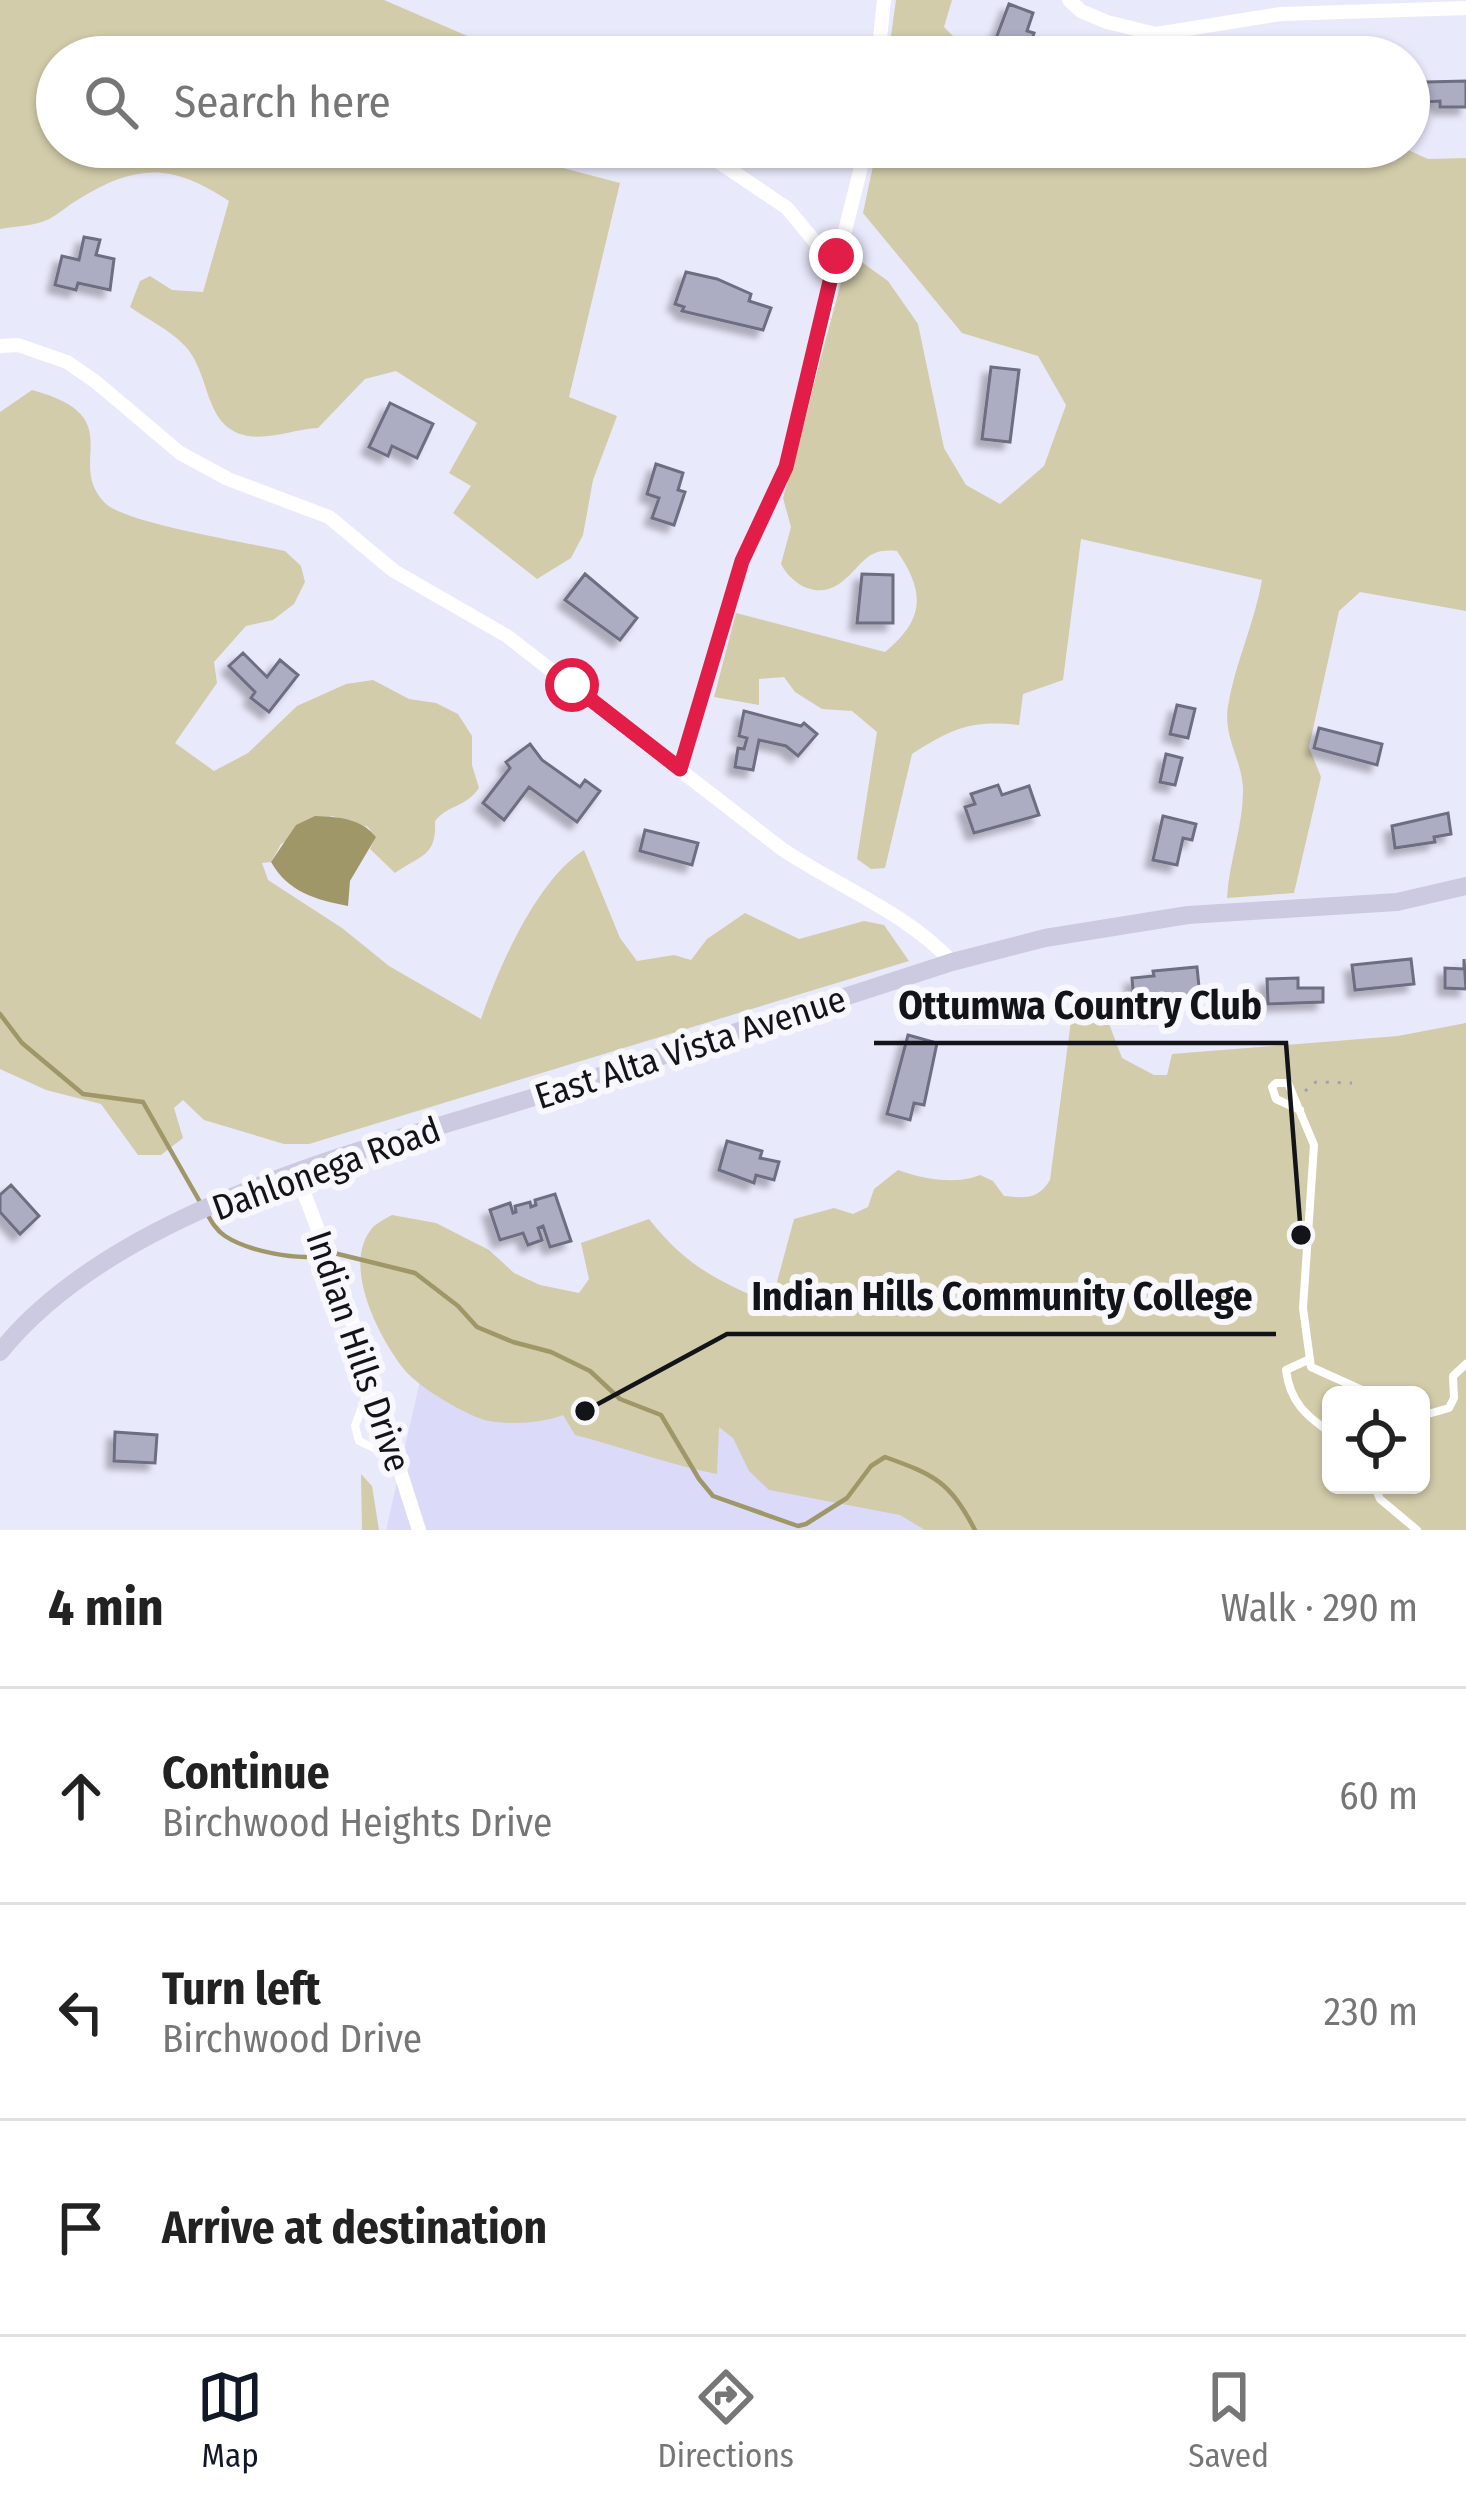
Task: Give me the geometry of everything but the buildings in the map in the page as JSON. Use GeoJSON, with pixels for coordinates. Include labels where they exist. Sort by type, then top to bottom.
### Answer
{"type":"FeatureCollection","features":[{"type":"Feature","properties":{"kind":"main road","name":"East Alta Vista Avenue"},"geometry":{"type":"LineString","coordinates":[[480,1114],[952,962],[1045,938],[1189,915],[1397,902],[1466,886]]}},
{"type":"Feature","properties":{"kind":"main road","name":"Dahlonega Road"},"geometry":{"type":"LineString","coordinates":[[0,1352],[22,1324],[90,1270],[183,1221],[266,1182],[480,1114]]}},
{"type":"Feature","properties":{"kind":"street"},"geometry":{"type":"LineString","coordinates":[[880,36],[884,0]]}},
{"type":"Feature","properties":{"kind":"street"},"geometry":{"type":"LineString","coordinates":[[1069,0],[1107,22],[1156,34],[1281,14],[1466,8]]}},
{"type":"Feature","properties":{"kind":"street"},"geometry":{"type":"LineString","coordinates":[[728,168],[787,208],[826,255],[836,256]]}},
{"type":"Feature","properties":{"kind":"street"},"geometry":{"type":"LineString","coordinates":[[680,769],[742,561],[786,467],[860,168]]}},
{"type":"Feature","properties":{"kind":"street"},"geometry":{"type":"LineString","coordinates":[[0,346],[18,345],[67,362],[180,453],[228,479],[329,517],[394,571],[507,636],[828,880],[930,938],[952,962]]}},
{"type":"Feature","properties":{"kind":"street","name":"Indian Hills Drive"},"geometry":{"type":"LineString","coordinates":[[296,1172],[418,1530]]}},
{"type":"Feature","properties":{"kind":"lane"},"geometry":{"type":"LineString","coordinates":[[1298,1105],[1314,1145],[1304,1308],[1311,1366],[1352,1386]]}},
{"type":"Feature","properties":{"kind":"lane"},"geometry":{"type":"LineString","coordinates":[[1310,1360],[1286,1370],[1292,1397],[1322,1427]]}},
{"type":"Feature","properties":{"kind":"lane"},"geometry":{"type":"LineString","coordinates":[[1430,1413],[1449,1408],[1453,1376],[1466,1364]]}},
{"type":"Feature","properties":{"kind":"lane"},"geometry":{"type":"LineString","coordinates":[[371,1382],[355,1426],[359,1441],[396,1458]]}},
{"type":"Feature","properties":{"kind":"lane"},"geometry":{"type":"LineString","coordinates":[[1378,1494],[1417,1530]]}},
{"type":"Feature","properties":{"kind":"path"},"geometry":{"type":"LineString","coordinates":[[1298,1105],[1316,1082],[1352,1083]]}},
{"type":"Feature","properties":{"kind":"shaded area"},"geometry":{"type":"Polygon","coordinates":[[[0,0],[384,0],[467,36],[36,36],[36,168],[563,168],[620,183],[569,397],[617,416],[593,480],[583,535],[571,558],[537,579],[453,513],[471,486],[449,473],[477,423],[396,371],[365,379],[318,428],[253,436],[221,421],[193,356],[130,307],[140,281],[150,276],[172,290],[203,292],[229,201],[209,189],[172,175],[137,174],[100,187],[47,220],[0,229],[0,0]]]}},
{"type":"Feature","properties":{"kind":"shaded area"},"geometry":{"type":"Polygon","coordinates":[[[896,0],[952,0],[944,27],[953,36],[891,36],[896,0]]]}},
{"type":"Feature","properties":{"kind":"shaded area"},"geometry":{"type":"Polygon","coordinates":[[[1466,158],[1466,611],[1360,592],[1339,611],[1309,747],[1321,777],[1294,893],[1227,898],[1243,787],[1228,728],[1228,706],[1262,580],[1081,539],[1063,680],[1023,694],[1019,725],[963,728],[912,754],[885,868],[871,869],[857,859],[877,732],[852,711],[822,709],[795,692],[784,677],[759,679],[759,705],[714,697],[736,613],[885,652],[914,617],[913,580],[897,551],[870,555],[839,584],[822,590],[798,584],[781,564],[791,527],[783,498],[849,253],[888,281],[918,324],[944,448],[966,485],[1000,504],[1044,466],[1066,405],[1038,356],[962,333],[863,213],[873,168],[1430,168],[1430,159],[1466,158]]]}},
{"type":"Feature","properties":{"kind":"shaded area"},"geometry":{"type":"Polygon","coordinates":[[[32,390],[80,413],[91,441],[94,487],[105,503],[161,525],[285,551],[301,566],[305,582],[294,604],[273,620],[246,626],[214,662],[217,683],[175,743],[214,771],[248,753],[297,706],[346,684],[373,680],[409,699],[436,703],[458,714],[472,736],[472,765],[479,788],[435,821],[430,849],[395,873],[370,849],[375,837],[368,827],[332,816],[281,844],[271,862],[262,863],[268,880],[342,928],[389,966],[481,1019],[509,950],[536,903],[584,850],[620,938],[637,961],[674,955],[691,960],[707,939],[745,913],[799,939],[864,921],[884,925],[909,961],[309,1144],[284,1144],[204,1120],[183,1100],[174,1108],[183,1138],[161,1155],[138,1155],[101,1104],[46,1090],[0,1069],[0,412],[32,390]]]}},
{"type":"Feature","properties":{"kind":"shaded area"},"geometry":{"type":"Polygon","coordinates":[[[315,816],[356,822],[376,837],[350,881],[348,906],[304,893],[271,862],[296,825],[315,816]]]}},
{"type":"Feature","properties":{"kind":"shaded area"},"geometry":{"type":"Polygon","coordinates":[[[1072,1013],[1108,1021],[1122,1058],[1154,1075],[1167,1075],[1172,1054],[1398,1036],[1466,1023],[1466,1530],[925,1530],[900,1515],[769,1490],[749,1471],[733,1438],[719,1427],[717,1474],[575,1435],[563,1415],[507,1423],[469,1414],[430,1392],[403,1368],[375,1321],[362,1282],[363,1246],[372,1228],[392,1215],[436,1223],[489,1250],[514,1273],[540,1285],[579,1293],[589,1279],[581,1243],[649,1219],[676,1249],[704,1270],[771,1304],[794,1219],[834,1208],[853,1214],[868,1207],[874,1189],[898,1170],[939,1180],[980,1175],[993,1181],[1004,1196],[1012,1197],[1036,1194],[1050,1180],[1072,1013]]]}},
{"type":"Feature","properties":{"kind":"shaded area"},"geometry":{"type":"Polygon","coordinates":[[[430,1337],[1296,1530],[386,1530],[430,1337]]]}},
{"type":"Feature","properties":{"kind":"shaded area"},"geometry":{"type":"Polygon","coordinates":[[[361,1474],[372,1486],[379,1530],[362,1530],[361,1474]]]}},
{"type":"Feature","properties":{"kind":"waterway"},"geometry":{"type":"LineString","coordinates":[[0,1014],[22,1043],[83,1094],[143,1102],[200,1202]]}},
{"type":"Feature","properties":{"kind":"waterway"},"geometry":{"type":"LineString","coordinates":[[206,1212],[222,1234],[246,1246],[287,1256],[323,1255]]}},
{"type":"Feature","properties":{"kind":"waterway"},"geometry":{"type":"LineString","coordinates":[[334,1253],[415,1273],[477,1327],[551,1352],[590,1371],[620,1399],[661,1415],[713,1496],[798,1526],[847,1498],[871,1466],[885,1457],[939,1482],[975,1530]]}},
{"type":"Feature","properties":{"kind":"place","name":"Ottumwa Country Club"},"geometry":{"type":"Point","coordinates":[1301,1235]}},
{"type":"Feature","properties":{"kind":"place","name":"Indian Hills Community College"},"geometry":{"type":"Point","coordinates":[585,1411]}},
{"type":"Feature","properties":{"kind":"route"},"geometry":{"type":"LineString","coordinates":[[572,685],[680,769],[742,561],[786,467],[836,256]]}}]}
